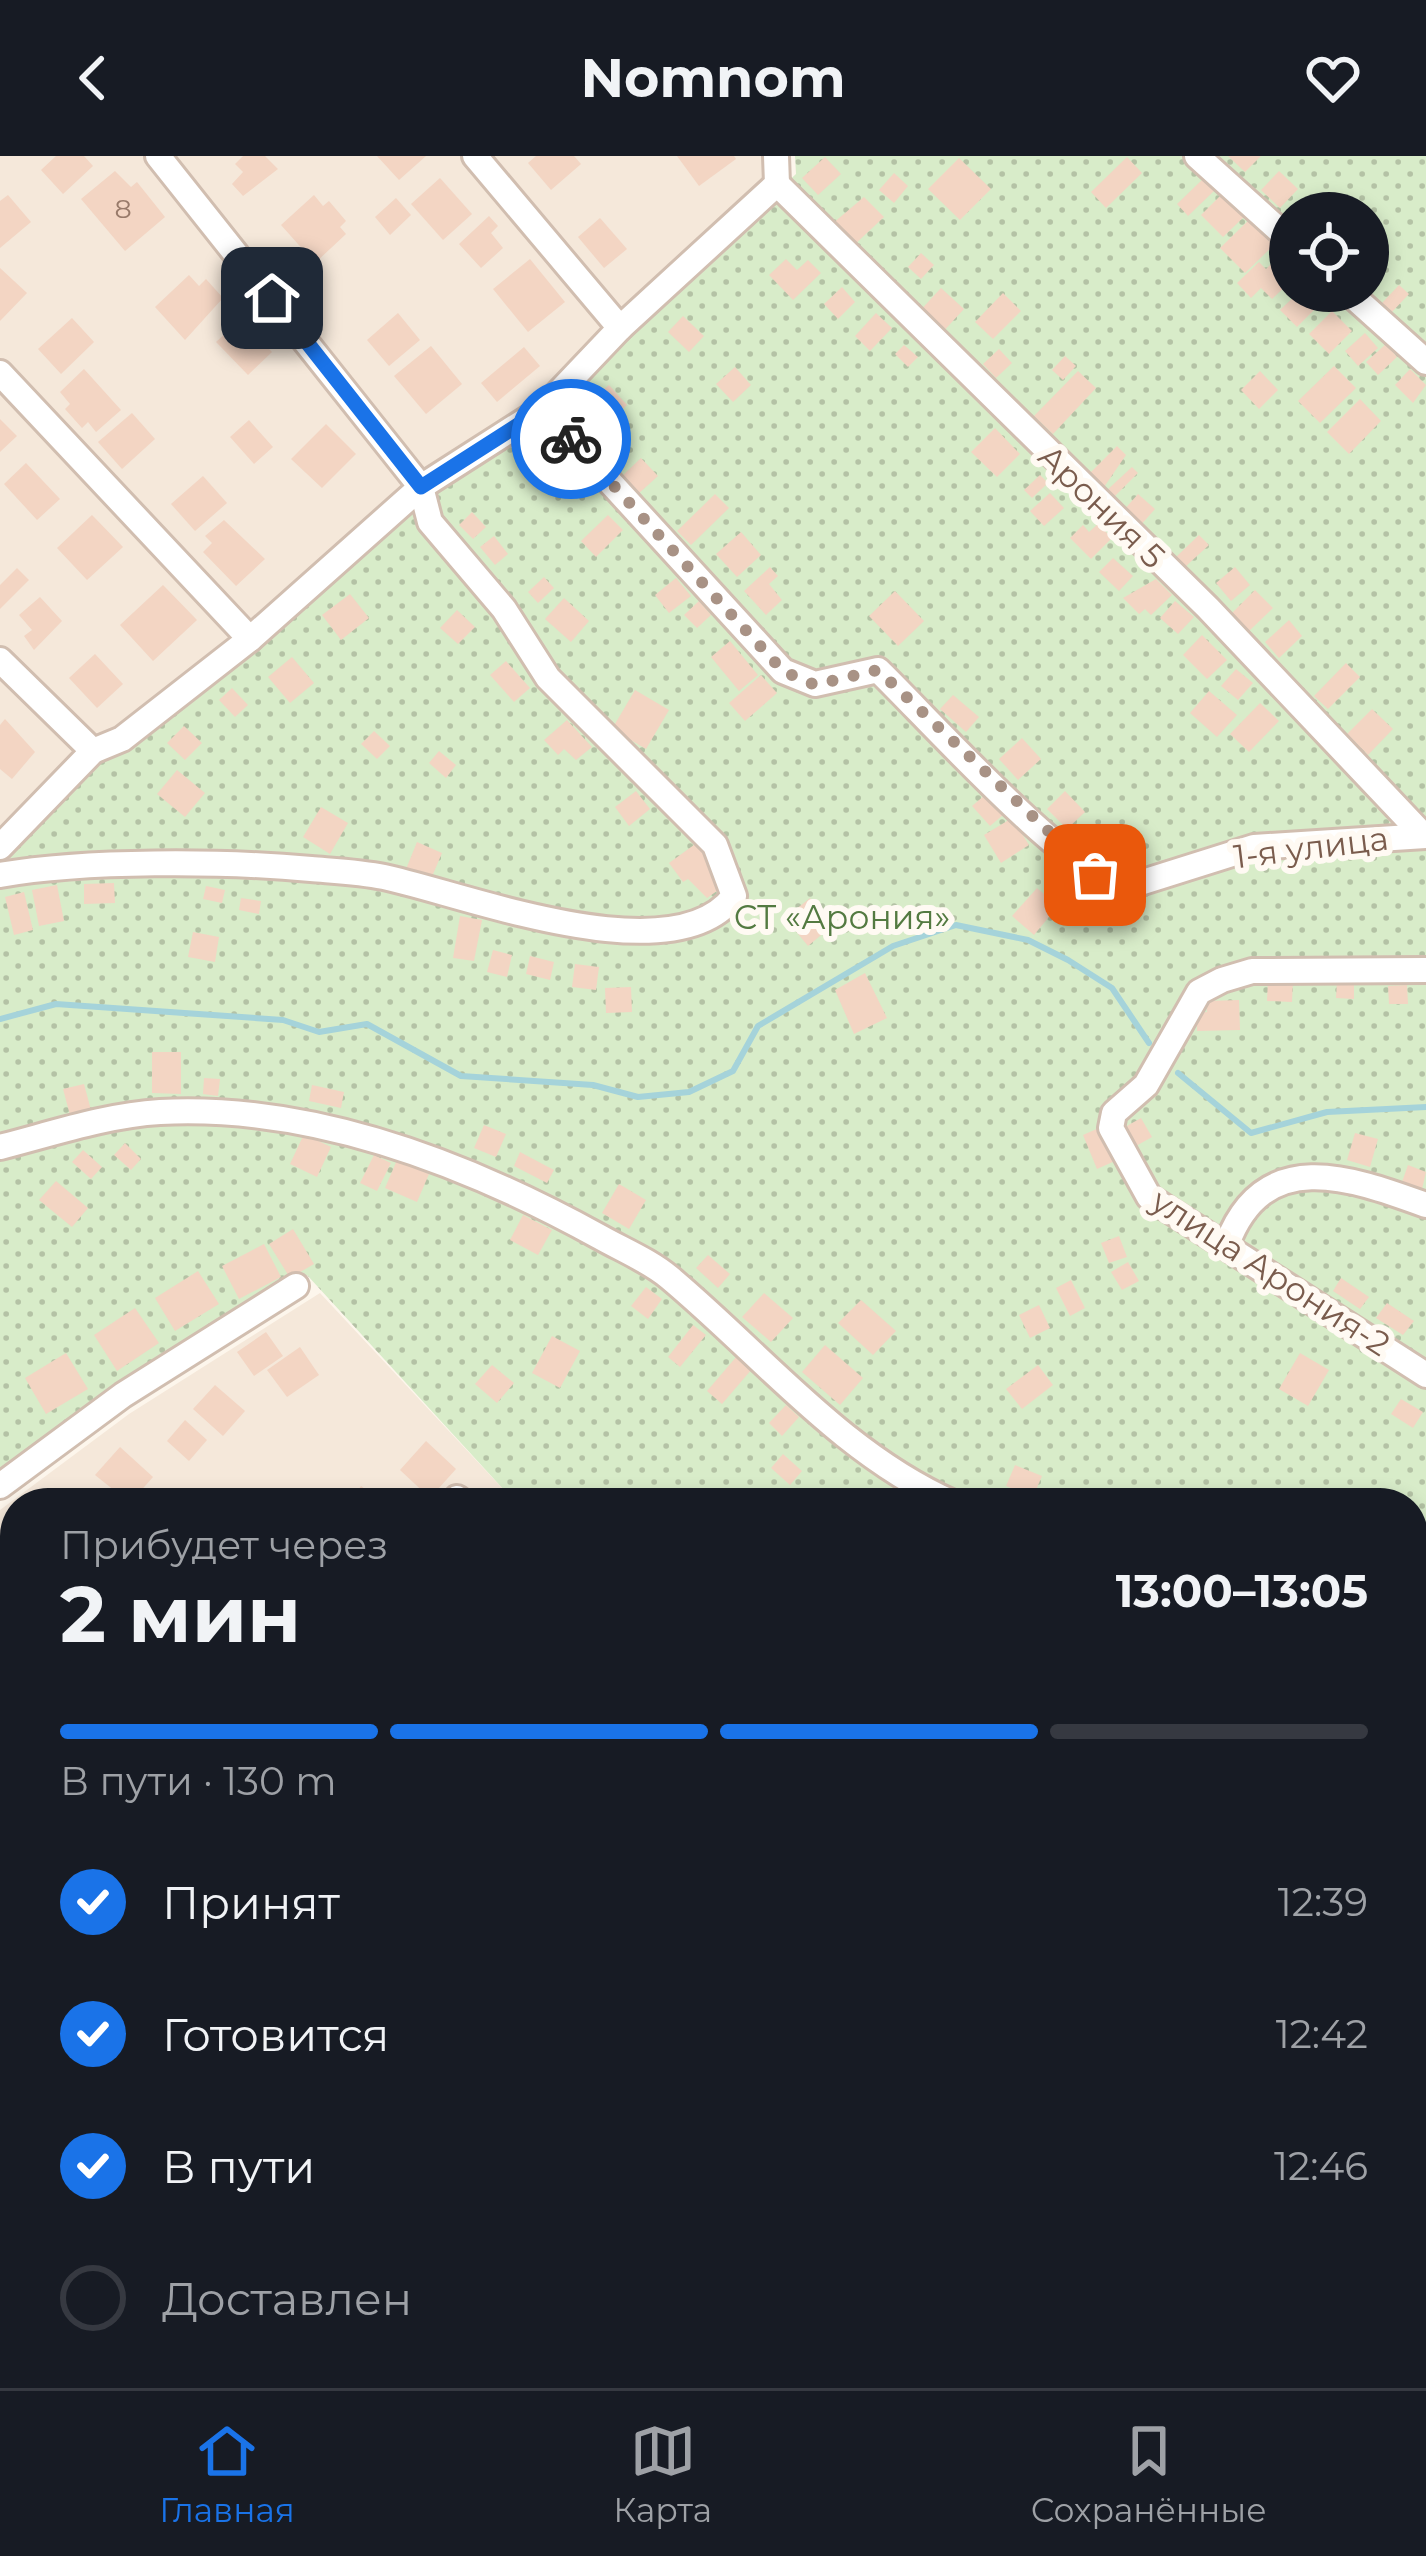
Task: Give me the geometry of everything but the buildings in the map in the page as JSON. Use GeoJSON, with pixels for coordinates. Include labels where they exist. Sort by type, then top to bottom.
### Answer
{"type":"FeatureCollection","features":[{"type":"Feature","properties":{"kind":"street"},"geometry":{"type":"LineString","coordinates":[[0,875],[48,866],[304,868],[383,877],[489,908],[578,925],[669,928],[723,910],[734,896],[716,845],[548,678],[504,609],[430,522],[421,487],[158,156]]}},
{"type":"Feature","properties":{"kind":"street"},"geometry":{"type":"LineString","coordinates":[[475,156],[620,328]]}},
{"type":"Feature","properties":{"kind":"street"},"geometry":{"type":"LineString","coordinates":[[0,847],[93,751],[122,739],[250,639],[421,487],[543,409],[620,328],[777,184],[776,156]]}},
{"type":"Feature","properties":{"kind":"street"},"geometry":{"type":"LineString","coordinates":[[1197,156],[1269,220]]}},
{"type":"Feature","properties":{"kind":"street","name":"Арония 5"},"geometry":{"type":"LineString","coordinates":[[777,184],[1208,608],[1424,835]]}},
{"type":"Feature","properties":{"kind":"street"},"geometry":{"type":"LineString","coordinates":[[1370,312],[1426,362]]}},
{"type":"Feature","properties":{"kind":"street"},"geometry":{"type":"LineString","coordinates":[[0,373],[250,639]]}},
{"type":"Feature","properties":{"kind":"street","name":"1-я улица"},"geometry":{"type":"LineString","coordinates":[[543,409],[783,671],[815,685],[878,670],[1059,846],[1110,885],[1127,887],[1253,848],[1424,835]]}},
{"type":"Feature","properties":{"kind":"street"},"geometry":{"type":"LineString","coordinates":[[0,660],[93,751]]}},
{"type":"Feature","properties":{"kind":"street","name":"улица Арония-2"},"geometry":{"type":"LineString","coordinates":[[1426,970],[1252,970],[1199,992],[1146,1085],[1114,1114],[1111,1128],[1149,1197],[1426,1375]]}},
{"type":"Feature","properties":{"kind":"street"},"geometry":{"type":"LineString","coordinates":[[0,1147],[157,1112],[234,1114],[356,1135],[452,1167],[565,1218],[665,1274],[858,1447],[919,1488]]}},
{"type":"Feature","properties":{"kind":"street"},"geometry":{"type":"LineString","coordinates":[[1227,1244],[1249,1204],[1276,1183],[1303,1175],[1338,1179],[1426,1205]]}},
{"type":"Feature","properties":{"kind":"street"},"geometry":{"type":"LineString","coordinates":[[0,1486],[123,1395],[296,1286]]}},
{"type":"Feature","properties":{"kind":"shaded area"},"geometry":{"type":"Polygon","coordinates":[[[0,156],[765,156],[775,170],[546,399],[502,420],[412,486],[0,837],[0,156]]]}},
{"type":"Feature","properties":{"kind":"shaded area"},"geometry":{"type":"Polygon","coordinates":[[[320,1293],[502,1488],[30,1488],[129,1414],[320,1293]]]}},
{"type":"Feature","properties":{"kind":"green space","name":"СТ «Арония»"},"geometry":{"type":"Polygon","coordinates":[[[795,156],[1426,156],[1426,1488],[502,1488],[307,1275],[160,1358],[0,1474],[0,861],[16,838],[91,770],[183,702],[623,337],[796,174],[795,156]]]}},
{"type":"Feature","properties":{"kind":"waterway"},"geometry":{"type":"LineString","coordinates":[[0,1019],[56,1004],[283,1020],[319,1032],[367,1024],[461,1076],[593,1085],[638,1097],[689,1092],[733,1071],[758,1026],[893,946],[956,925],[1028,940],[1068,960],[1112,988],[1149,1043]]}},
{"type":"Feature","properties":{"kind":"waterway"},"geometry":{"type":"LineString","coordinates":[[1178,1073],[1251,1133],[1327,1112],[1426,1107]]}},
{"type":"Feature","properties":{"kind":"way so far"},"geometry":{"type":"LineString","coordinates":[[571,439],[783,671],[815,685],[878,670],[1059,846],[1095,875]]}},
{"type":"Feature","properties":{"kind":"route"},"geometry":{"type":"LineString","coordinates":[[272,298],[421,487],[543,409],[571,439]]}}]}
